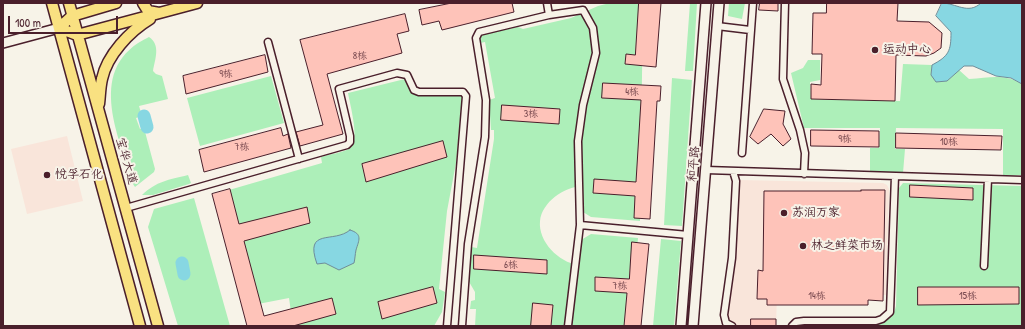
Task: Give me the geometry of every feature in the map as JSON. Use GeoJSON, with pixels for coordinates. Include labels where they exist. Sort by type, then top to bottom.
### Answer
{"type":"FeatureCollection","features":[{"type":"Feature","properties":{"kind":"main road"},"geometry":{"type":"LineString","coordinates":[[52,3],[140,326]]}},
{"type":"Feature","properties":{"kind":"main road","name":"宝华大道"},"geometry":{"type":"LineString","coordinates":[[69,3],[158,326]]}},
{"type":"Feature","properties":{"kind":"main road"},"geometry":{"type":"LineString","coordinates":[[59,28],[72,16],[116,3]]}},
{"type":"Feature","properties":{"kind":"main road"},"geometry":{"type":"LineString","coordinates":[[143,3],[148,10],[161,13]]}},
{"type":"Feature","properties":{"kind":"main road"},"geometry":{"type":"LineString","coordinates":[[59,28],[77,35],[197,3]]}},
{"type":"Feature","properties":{"kind":"main road"},"geometry":{"type":"LineString","coordinates":[[98,108],[102,78],[111,58],[140,25],[161,13]]}},
{"type":"Feature","properties":{"kind":"street"},"geometry":{"type":"LineString","coordinates":[[547,3],[549,15]]}},
{"type":"Feature","properties":{"kind":"street","name":"和平路"},"geometry":{"type":"LineString","coordinates":[[681,326],[706,3]]}},
{"type":"Feature","properties":{"kind":"street","name":"和平路"},"geometry":{"type":"LineString","coordinates":[[692,326],[719,3]]}},
{"type":"Feature","properties":{"kind":"street"},"geometry":{"type":"LineString","coordinates":[[742,153],[753,3]]}},
{"type":"Feature","properties":{"kind":"street"},"geometry":{"type":"LineString","coordinates":[[785,3],[784,78],[800,130],[805,153],[804,174]]}},
{"type":"Feature","properties":{"kind":"street"},"geometry":{"type":"LineString","coordinates":[[462,326],[468,244],[485,137],[486,100],[476,38],[479,32],[549,15],[583,10],[593,28],[596,53],[583,105],[578,141],[580,225],[568,326]]}},
{"type":"Feature","properties":{"kind":"street"},"geometry":{"type":"LineString","coordinates":[[717,26],[750,30]]}},
{"type":"Feature","properties":{"kind":"street"},"geometry":{"type":"LineString","coordinates":[[3,43],[59,28]]}},
{"type":"Feature","properties":{"kind":"street"},"geometry":{"type":"LineString","coordinates":[[268,42],[299,159]]}},
{"type":"Feature","properties":{"kind":"street"},"geometry":{"type":"LineString","coordinates":[[126,208],[347,145],[350,142],[338,89],[397,73],[407,75],[414,90],[419,92],[463,92],[466,96],[447,326]]}},
{"type":"Feature","properties":{"kind":"street"},"geometry":{"type":"LineString","coordinates":[[706,170],[1022,180]]}},
{"type":"Feature","properties":{"kind":"street"},"geometry":{"type":"LineString","coordinates":[[732,326],[726,323],[724,315],[732,258],[736,180],[733,171]]}},
{"type":"Feature","properties":{"kind":"street"},"geometry":{"type":"LineString","coordinates":[[792,326],[796,322],[804,321],[876,321],[882,319],[890,312],[895,176]]}},
{"type":"Feature","properties":{"kind":"street"},"geometry":{"type":"LineString","coordinates":[[984,266],[988,179]]}},
{"type":"Feature","properties":{"kind":"street"},"geometry":{"type":"LineString","coordinates":[[580,225],[688,235]]}},
{"type":"Feature","properties":{"kind":"shaded area","name":"悦孚石化"},"geometry":{"type":"Polygon","coordinates":[[[67,136],[83,201],[27,214],[11,149],[67,136]]]}},
{"type":"Feature","properties":{"kind":"shaded area"},"geometry":{"type":"Polygon","coordinates":[[[739,180],[883,183],[887,185],[889,189],[886,295],[777,294],[776,326],[726,326],[739,180]]]}},
{"type":"Feature","properties":{"kind":"green space"},"geometry":{"type":"Polygon","coordinates":[[[610,3],[643,3],[640,221],[591,217],[583,212],[582,186],[568,189],[549,202],[542,214],[540,229],[542,236],[551,250],[564,260],[578,265],[581,240],[591,234],[638,238],[630,326],[475,326],[476,309],[470,309],[471,301],[475,300],[475,292],[468,280],[471,247],[477,248],[494,139],[494,130],[491,130],[489,100],[495,98],[485,42],[480,43],[480,38],[483,34],[518,27],[523,29],[571,18],[598,6],[610,3]]]}},
{"type":"Feature","properties":{"kind":"green space"},"geometry":{"type":"Polygon","coordinates":[[[690,3],[697,3],[693,71],[685,71],[690,3]]]}},
{"type":"Feature","properties":{"kind":"green space"},"geometry":{"type":"Polygon","coordinates":[[[729,3],[745,3],[742,19],[728,16],[729,3]]]}},
{"type":"Feature","properties":{"kind":"green space"},"geometry":{"type":"Polygon","coordinates":[[[149,37],[153,40],[156,48],[153,71],[162,76],[168,99],[139,106],[142,116],[136,118],[140,129],[144,128],[155,169],[154,172],[135,187],[120,144],[115,123],[111,103],[112,84],[117,66],[129,50],[149,37]]]}},
{"type":"Feature","properties":{"kind":"green space"},"geometry":{"type":"Polygon","coordinates":[[[808,60],[820,60],[820,80],[810,82],[811,99],[900,101],[903,64],[932,65],[931,75],[947,81],[959,70],[969,79],[1002,77],[1009,78],[1022,84],[1022,175],[1003,176],[1003,129],[896,128],[895,149],[905,149],[903,173],[870,172],[870,148],[879,148],[880,128],[804,128],[791,73],[803,68],[808,60]]]}},
{"type":"Feature","properties":{"kind":"green space"},"geometry":{"type":"Polygon","coordinates":[[[271,76],[284,123],[200,146],[187,98],[271,76]]]}},
{"type":"Feature","properties":{"kind":"green space"},"geometry":{"type":"Polygon","coordinates":[[[672,78],[692,80],[682,226],[664,225],[672,78]]]}},
{"type":"Feature","properties":{"kind":"green space"},"geometry":{"type":"Polygon","coordinates":[[[405,79],[411,91],[417,94],[458,94],[462,96],[456,163],[447,211],[439,289],[445,292],[442,312],[434,326],[293,326],[289,298],[258,304],[229,190],[322,163],[321,157],[343,152],[349,149],[354,139],[354,123],[348,93],[405,79]]]}},
{"type":"Feature","properties":{"kind":"green space"},"geometry":{"type":"Polygon","coordinates":[[[188,175],[191,183],[189,184],[153,195],[142,195],[147,190],[158,184],[188,175]]]}},
{"type":"Feature","properties":{"kind":"green space"},"geometry":{"type":"Polygon","coordinates":[[[903,183],[1022,186],[1022,326],[803,326],[877,325],[886,321],[891,316],[896,306],[899,188],[903,183]]]}},
{"type":"Feature","properties":{"kind":"green space"},"geometry":{"type":"Polygon","coordinates":[[[194,198],[230,326],[178,326],[148,227],[154,209],[194,198]]]}},
{"type":"Feature","properties":{"kind":"green space"},"geometry":{"type":"Polygon","coordinates":[[[661,239],[681,241],[674,326],[653,326],[661,239]]]}},
{"type":"Feature","properties":{"kind":"water"},"geometry":{"type":"Polygon","coordinates":[[[942,3],[947,3],[962,8],[971,8],[981,3],[1022,3],[1022,84],[1011,78],[996,76],[973,66],[964,66],[947,81],[936,82],[931,75],[932,65],[942,59],[948,52],[951,39],[951,32],[936,16],[942,3]]]}},
{"type":"Feature","properties":{"kind":"water"},"geometry":{"type":"Polygon","coordinates":[[[350,230],[357,233],[359,238],[354,263],[339,270],[325,263],[317,264],[314,245],[323,238],[343,234],[350,230]]]}},
{"type":"Feature","properties":{"kind":"building"},"geometry":{"type":"Polygon","coordinates":[[[452,3],[512,3],[514,12],[442,30],[439,21],[422,25],[419,10],[452,3]]]}},
{"type":"Feature","properties":{"kind":"building"},"geometry":{"type":"Polygon","coordinates":[[[639,3],[661,3],[656,67],[625,64],[626,54],[635,55],[639,3]]]}},
{"type":"Feature","properties":{"kind":"building"},"geometry":{"type":"Polygon","coordinates":[[[760,3],[778,3],[778,11],[759,10],[760,3]]]}},
{"type":"Feature","properties":{"kind":"building","name":"运动中心"},"geometry":{"type":"Polygon","coordinates":[[[827,3],[898,3],[897,21],[929,22],[942,33],[941,48],[926,56],[896,55],[895,101],[811,99],[811,84],[821,85],[822,54],[812,54],[813,13],[826,13],[827,3]]]}},
{"type":"Feature","properties":{"kind":"building"},"geometry":{"type":"Polygon","coordinates":[[[405,14],[409,31],[397,34],[402,53],[327,74],[343,134],[300,146],[296,132],[323,125],[300,40],[405,14]]]}},
{"type":"Feature","properties":{"kind":"building"},"geometry":{"type":"Polygon","coordinates":[[[265,55],[268,72],[186,94],[183,76],[265,55]]]}},
{"type":"Feature","properties":{"kind":"building"},"geometry":{"type":"Polygon","coordinates":[[[603,83],[661,86],[660,101],[657,101],[650,219],[634,218],[635,196],[593,193],[594,179],[636,182],[641,100],[602,98],[603,83]]]}},
{"type":"Feature","properties":{"kind":"building"},"geometry":{"type":"Polygon","coordinates":[[[502,105],[560,109],[559,124],[501,120],[502,105]]]}},
{"type":"Feature","properties":{"kind":"building"},"geometry":{"type":"Polygon","coordinates":[[[764,109],[785,111],[783,124],[791,139],[783,146],[771,134],[758,144],[750,137],[764,109]]]}},
{"type":"Feature","properties":{"kind":"building"},"geometry":{"type":"Polygon","coordinates":[[[281,128],[283,136],[288,134],[291,148],[204,172],[199,150],[281,128]]]}},
{"type":"Feature","properties":{"kind":"building"},"geometry":{"type":"Polygon","coordinates":[[[811,130],[879,131],[879,147],[811,146],[811,130]]]}},
{"type":"Feature","properties":{"kind":"building"},"geometry":{"type":"Polygon","coordinates":[[[896,133],[1002,136],[1001,150],[896,148],[896,133]]]}},
{"type":"Feature","properties":{"kind":"building"},"geometry":{"type":"Polygon","coordinates":[[[443,141],[447,157],[366,182],[362,164],[443,141]]]}},
{"type":"Feature","properties":{"kind":"building"},"geometry":{"type":"Polygon","coordinates":[[[910,185],[973,188],[973,200],[910,197],[910,185]]]}},
{"type":"Feature","properties":{"kind":"building"},"geometry":{"type":"Polygon","coordinates":[[[230,189],[239,224],[307,207],[310,223],[244,241],[264,316],[332,298],[336,314],[293,326],[247,326],[212,194],[230,189]]]}},
{"type":"Feature","properties":{"kind":"building"},"geometry":{"type":"Polygon","coordinates":[[[885,190],[883,301],[868,300],[868,305],[767,305],[767,299],[757,299],[758,270],[763,271],[764,191],[885,190]]]}},
{"type":"Feature","properties":{"kind":"building"},"geometry":{"type":"Polygon","coordinates":[[[632,242],[649,244],[641,326],[624,326],[627,293],[595,291],[595,277],[629,279],[632,242]]]}},
{"type":"Feature","properties":{"kind":"building"},"geometry":{"type":"Polygon","coordinates":[[[474,255],[547,260],[547,274],[474,269],[474,255]]]}},
{"type":"Feature","properties":{"kind":"building"},"geometry":{"type":"Polygon","coordinates":[[[433,287],[437,303],[382,319],[378,302],[433,287]]]}},
{"type":"Feature","properties":{"kind":"building"},"geometry":{"type":"Polygon","coordinates":[[[918,287],[1019,287],[1019,304],[918,305],[918,287]]]}},
{"type":"Feature","properties":{"kind":"building"},"geometry":{"type":"Polygon","coordinates":[[[533,303],[553,305],[551,326],[531,326],[533,303]]]}},
{"type":"Feature","properties":{"kind":"building"},"geometry":{"type":"Polygon","coordinates":[[[751,319],[776,319],[776,326],[751,326],[751,319]]]}},
{"type":"Feature","properties":{"kind":"waterway"},"geometry":{"type":"LineString","coordinates":[[144,116],[147,127]]}},
{"type":"Feature","properties":{"kind":"waterway"},"geometry":{"type":"LineString","coordinates":[[182,263],[184,274]]}},
{"type":"Feature","properties":{"kind":"place","name":"运动中心"},"geometry":{"type":"Point","coordinates":[875,50]}},
{"type":"Feature","properties":{"kind":"place","name":"悦孚石化"},"geometry":{"type":"Point","coordinates":[47,175]}},
{"type":"Feature","properties":{"kind":"place","name":"苏润万家"},"geometry":{"type":"Point","coordinates":[784,213]}},
{"type":"Feature","properties":{"kind":"place","name":"林之鲜菜市场"},"geometry":{"type":"Point","coordinates":[803,246]}}]}
